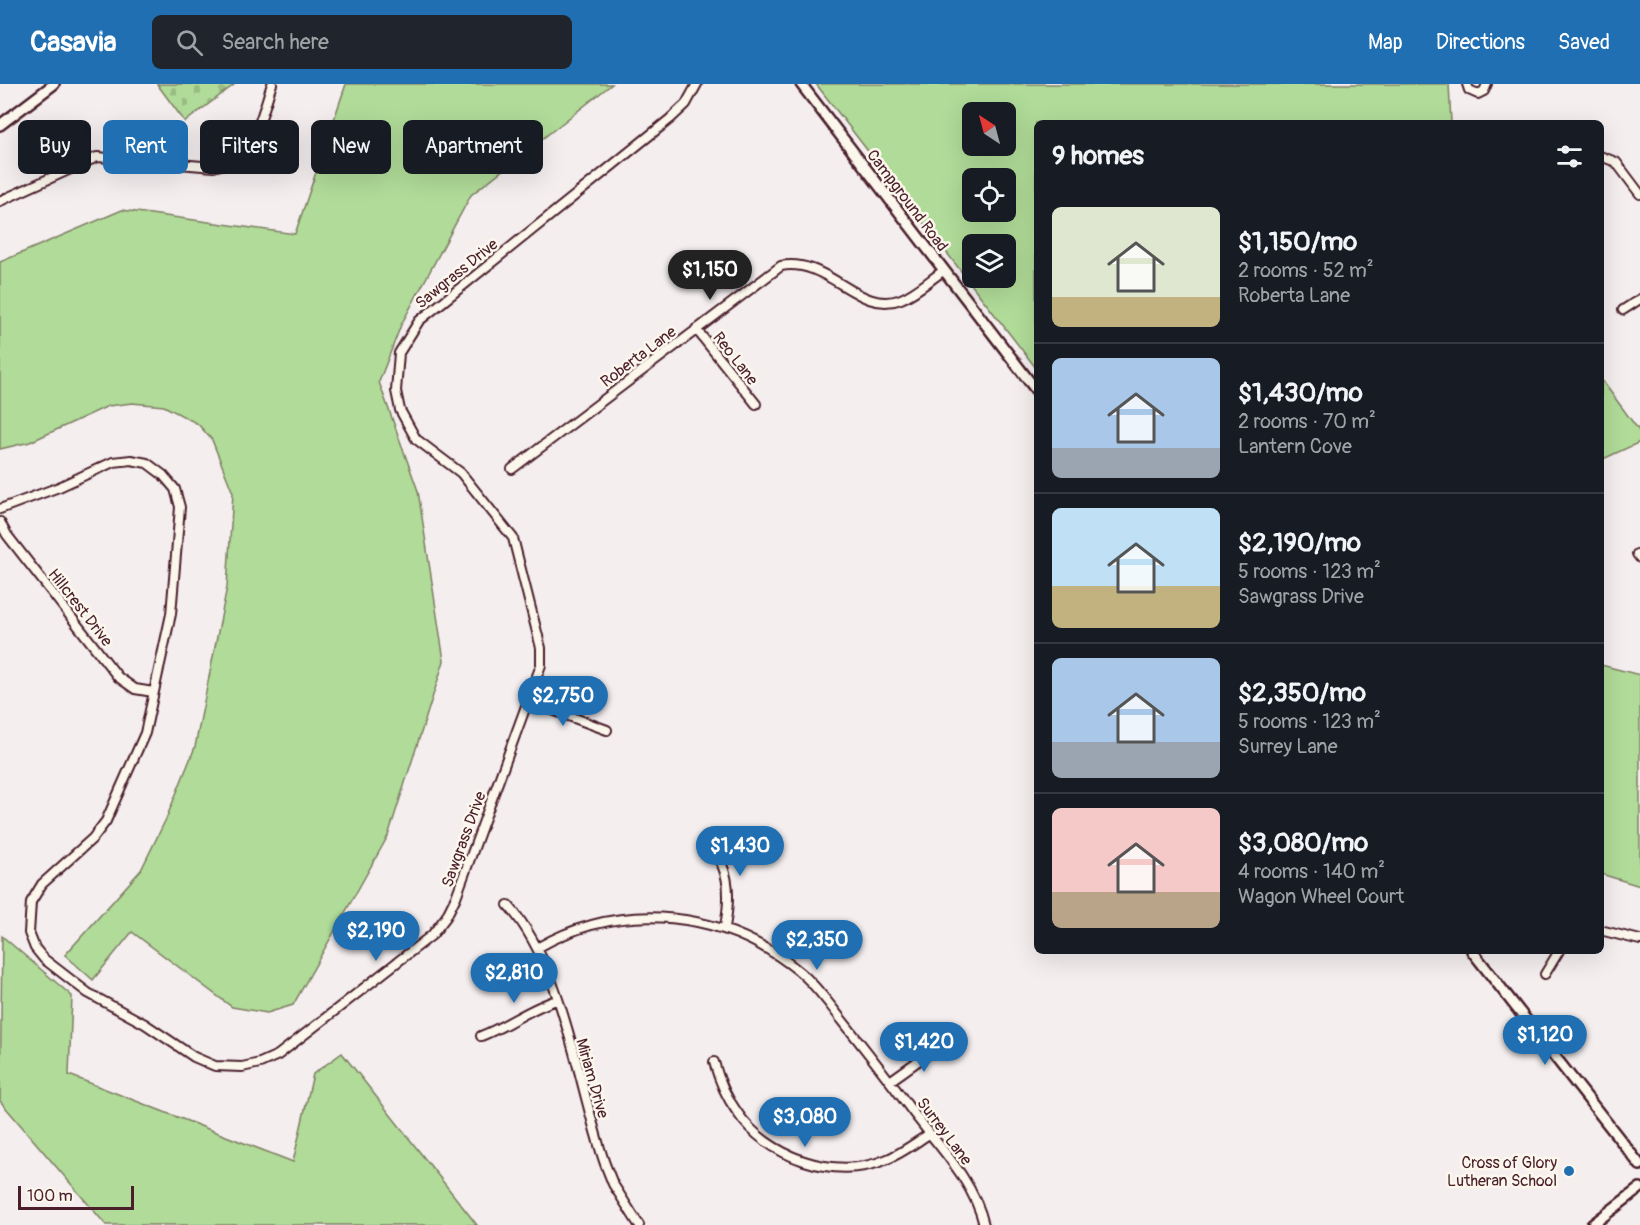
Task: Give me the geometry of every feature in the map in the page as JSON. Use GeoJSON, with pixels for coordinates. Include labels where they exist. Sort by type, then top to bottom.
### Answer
{"type":"FeatureCollection","features":[{"type":"Feature","properties":{"kind":"street"},"geometry":{"type":"LineString","coordinates":[[0,125],[54,84]]}},
{"type":"Feature","properties":{"kind":"street"},"geometry":{"type":"LineString","coordinates":[[0,201],[97,157],[214,167],[239,158],[252,139],[273,84]]}},
{"type":"Feature","properties":{"kind":"street","name":"Campground Road"},"geometry":{"type":"LineString","coordinates":[[801,84],[1034,387]]}},
{"type":"Feature","properties":{"kind":"street"},"geometry":{"type":"LineString","coordinates":[[1467,84],[1469,90],[1478,94],[1484,91],[1487,84]]}},
{"type":"Feature","properties":{"kind":"street","name":"Sawgrass Drive"},"geometry":{"type":"LineString","coordinates":[[0,509],[59,487],[113,462],[131,460],[147,463],[163,475],[175,489],[180,507],[171,614],[145,733],[106,821],[93,838],[42,884],[31,902],[29,933],[35,948],[44,959],[88,993],[145,1024],[194,1057],[215,1066],[242,1067],[260,1064],[278,1055],[432,935],[446,918],[456,897],[541,665],[541,648],[513,538],[461,473],[427,449],[407,425],[396,391],[399,353],[418,321],[670,119],[686,104],[695,85]]}},
{"type":"Feature","properties":{"kind":"street"},"geometry":{"type":"LineString","coordinates":[[1604,158],[1616,162],[1640,194]]}},
{"type":"Feature","properties":{"kind":"street","name":"Roberta Lane"},"geometry":{"type":"LineString","coordinates":[[512,469],[781,266],[794,263],[808,266],[856,293],[882,303],[902,299],[943,271]]}},
{"type":"Feature","properties":{"kind":"street"},"geometry":{"type":"LineString","coordinates":[[1623,310],[1640,299]]}},
{"type":"Feature","properties":{"kind":"street","name":"Reo Lane"},"geometry":{"type":"LineString","coordinates":[[696,329],[756,404]]}},
{"type":"Feature","properties":{"kind":"street","name":"Hillcrest Drive"},"geometry":{"type":"LineString","coordinates":[[0,522],[7,536],[118,677],[135,689],[153,692]]}},
{"type":"Feature","properties":{"kind":"street"},"geometry":{"type":"LineString","coordinates":[[528,701],[607,730]]}},
{"type":"Feature","properties":{"kind":"street"},"geometry":{"type":"LineString","coordinates":[[707,836],[721,859],[730,888],[725,927]]}},
{"type":"Feature","properties":{"kind":"street","name":"Miriam Drive"},"geometry":{"type":"LineString","coordinates":[[508,905],[537,948],[557,1000],[612,1184],[639,1225]]}},
{"type":"Feature","properties":{"kind":"street","name":"Surrey Lane"},"geometry":{"type":"LineString","coordinates":[[537,948],[573,930],[637,917],[666,916],[725,927],[779,956],[802,973],[961,1173],[980,1210],[984,1225]]}},
{"type":"Feature","properties":{"kind":"street"},"geometry":{"type":"LineString","coordinates":[[1604,931],[1640,940]]}},
{"type":"Feature","properties":{"kind":"street"},"geometry":{"type":"LineString","coordinates":[[1474,954],[1640,1165]]}},
{"type":"Feature","properties":{"kind":"street"},"geometry":{"type":"LineString","coordinates":[[1545,974],[1557,954]]}},
{"type":"Feature","properties":{"kind":"street"},"geometry":{"type":"LineString","coordinates":[[481,1036],[498,1029],[529,1010],[557,1000]]}},
{"type":"Feature","properties":{"kind":"street"},"geometry":{"type":"LineString","coordinates":[[890,1081],[942,1044]]}},
{"type":"Feature","properties":{"kind":"street"},"geometry":{"type":"LineString","coordinates":[[714,1062],[720,1083],[746,1124],[770,1144],[807,1162],[838,1167],[884,1161],[929,1134]]}},
{"type":"Feature","properties":{"kind":"street"},"geometry":{"type":"LineString","coordinates":[[1592,1225],[1640,1188]]}},
{"type":"Feature","properties":{"kind":"green space"},"geometry":{"type":"Polygon","coordinates":[[[157,84],[235,84],[188,120],[184,120],[157,84]]]}},
{"type":"Feature","properties":{"kind":"green space"},"geometry":{"type":"Polygon","coordinates":[[[346,84],[612,84],[543,138],[543,120],[403,120],[403,174],[498,174],[471,195],[401,325],[379,382],[418,491],[444,661],[388,836],[293,1005],[267,1013],[232,1007],[132,932],[93,980],[65,955],[141,870],[166,819],[195,747],[227,587],[233,493],[212,440],[198,424],[164,406],[132,403],[108,406],[30,442],[0,449],[0,262],[122,210],[295,234],[315,174],[391,174],[391,120],[334,120],[346,84]]]}},
{"type":"Feature","properties":{"kind":"green space"},"geometry":{"type":"Polygon","coordinates":[[[816,84],[1449,84],[1451,120],[1034,120],[1034,365],[974,288],[1016,288],[1016,234],[962,234],[962,272],[816,84]]]}},
{"type":"Feature","properties":{"kind":"green space"},"geometry":{"type":"Polygon","coordinates":[[[1604,383],[1640,432],[1640,442],[1604,459],[1604,383]]]}},
{"type":"Feature","properties":{"kind":"green space"},"geometry":{"type":"Polygon","coordinates":[[[1604,666],[1640,675],[1640,886],[1604,875],[1604,666]]]}},
{"type":"Feature","properties":{"kind":"green space"},"geometry":{"type":"Polygon","coordinates":[[[2,936],[72,996],[69,1075],[293,1162],[313,1074],[342,1053],[477,1225],[106,1225],[0,1101],[2,936]]]}},
{"type":"Feature","properties":{"kind":"place","name":"Cross of Glory Lutheran School"},"geometry":{"type":"Point","coordinates":[1569,1171]}}]}
